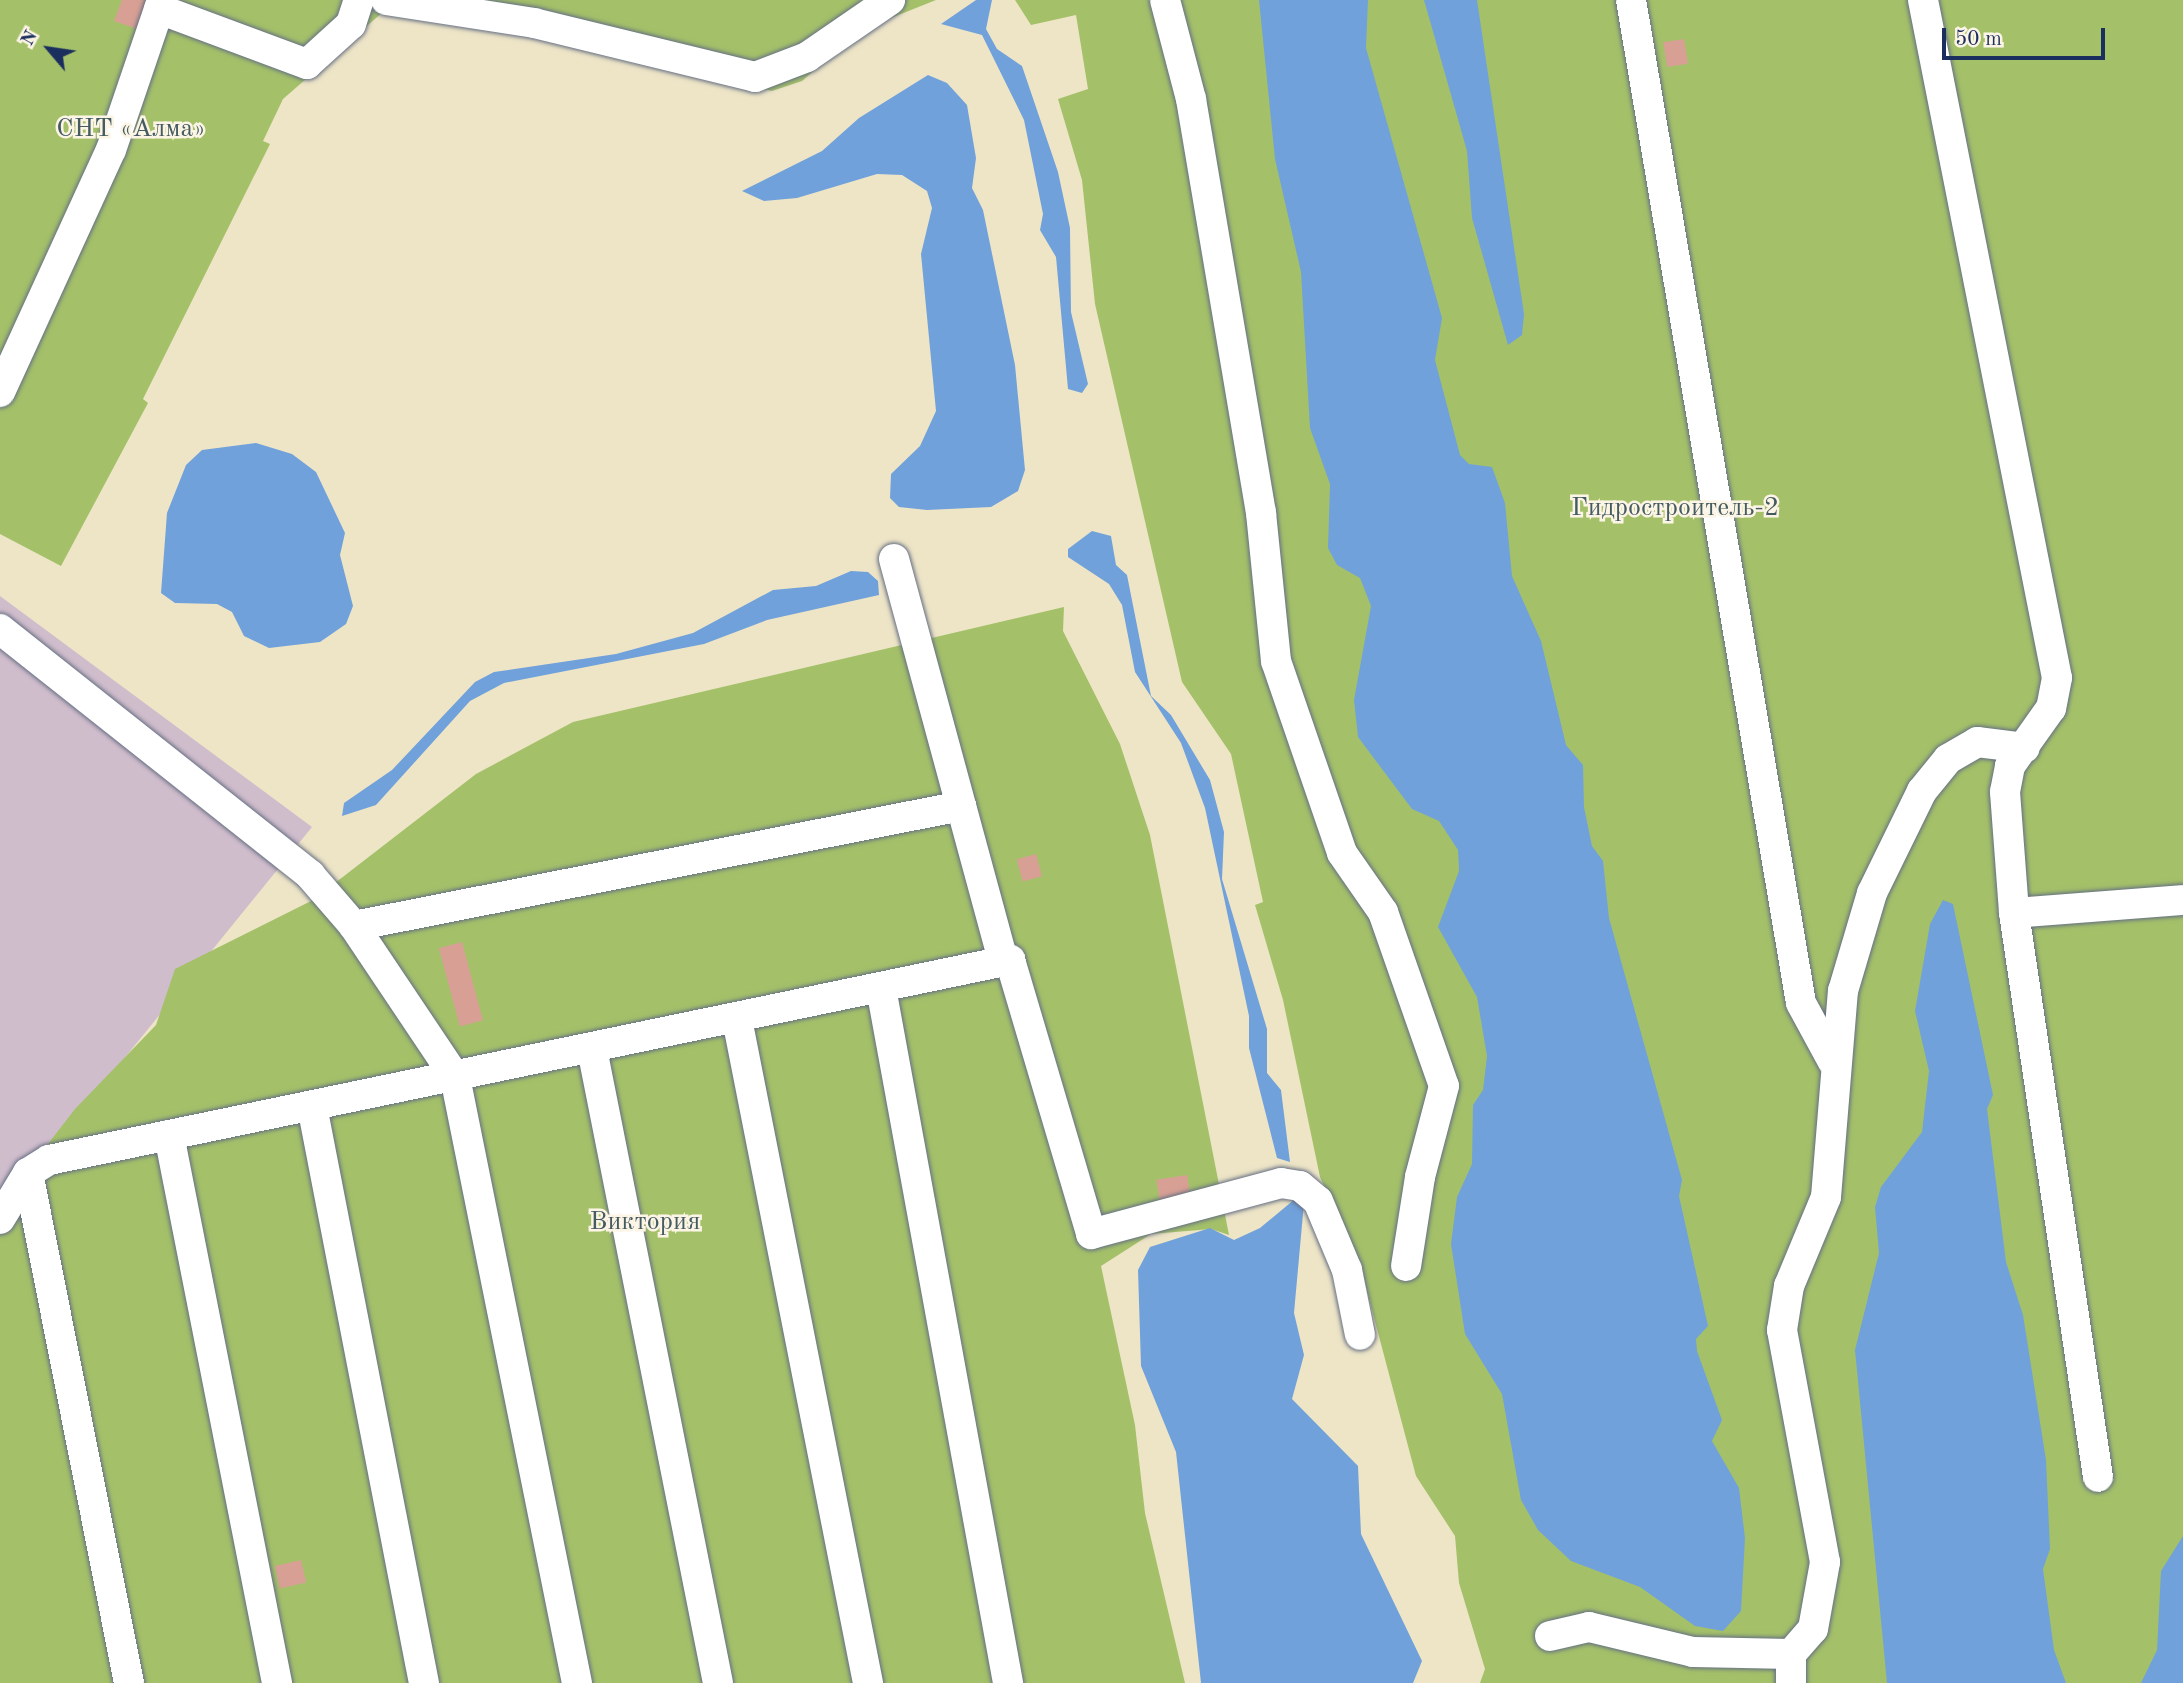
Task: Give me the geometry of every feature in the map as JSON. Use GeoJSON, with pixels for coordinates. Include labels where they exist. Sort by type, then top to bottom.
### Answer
{"type":"FeatureCollection","features":[{"type":"Feature","properties":{"kind":"street"},"geometry":{"type":"LineString","coordinates":[[0,392],[111,150],[161,5],[307,64],[351,24],[359,0]]}},
{"type":"Feature","properties":{"kind":"street"},"geometry":{"type":"LineString","coordinates":[[386,0],[537,11],[755,76],[807,57],[890,0]]}},
{"type":"Feature","properties":{"kind":"street"},"geometry":{"type":"LineString","coordinates":[[1165,0],[1191,99],[1259,500],[1276,660],[1342,853],[1383,912],[1444,1086],[1420,1177],[1406,1266]]}},
{"type":"Feature","properties":{"kind":"street"},"geometry":{"type":"LineString","coordinates":[[1631,0],[1801,1003],[1833,1062]]}},
{"type":"Feature","properties":{"kind":"street"},"geometry":{"type":"LineString","coordinates":[[1923,0],[2057,678],[2051,708],[2010,766],[2005,793],[2014,913],[2098,1477]]}},
{"type":"Feature","properties":{"kind":"street"},"geometry":{"type":"LineString","coordinates":[[894,559],[1003,961]]}},
{"type":"Feature","properties":{"kind":"street"},"geometry":{"type":"LineString","coordinates":[[0,629],[310,875],[354,926],[455,1077],[577,1683]]}},
{"type":"Feature","properties":{"kind":"street"},"geometry":{"type":"LineString","coordinates":[[1550,1636],[1589,1627],[1693,1651],[1791,1669],[1813,1629],[1825,1563],[1782,1330],[1789,1286],[1826,1197],[1833,1062],[1843,991],[1872,893],[1922,791],[1948,759],[1977,742],[2025,748]]}},
{"type":"Feature","properties":{"kind":"street"},"geometry":{"type":"LineString","coordinates":[[354,926],[961,806]]}},
{"type":"Feature","properties":{"kind":"street"},"geometry":{"type":"LineString","coordinates":[[2014,913],[2183,900]]}},
{"type":"Feature","properties":{"kind":"street"},"geometry":{"type":"LineString","coordinates":[[0,1219],[28,1173],[49,1160],[737,1019],[1010,960],[1091,1234],[1281,1183],[1300,1186],[1318,1201],[1347,1270],[1360,1335]]}},
{"type":"Feature","properties":{"kind":"street"},"geometry":{"type":"LineString","coordinates":[[881,988],[1008,1683]]}},
{"type":"Feature","properties":{"kind":"street"},"geometry":{"type":"LineString","coordinates":[[737,1019],[868,1683]]}},
{"type":"Feature","properties":{"kind":"street"},"geometry":{"type":"LineString","coordinates":[[592,1049],[718,1683]]}},
{"type":"Feature","properties":{"kind":"street"},"geometry":{"type":"LineString","coordinates":[[312,1106],[424,1683]]}},
{"type":"Feature","properties":{"kind":"street"},"geometry":{"type":"LineString","coordinates":[[169,1135],[277,1683]]}},
{"type":"Feature","properties":{"kind":"street"},"geometry":{"type":"LineString","coordinates":[[28,1173],[129,1683]]}},
{"type":"Feature","properties":{"kind":"shaded area"},"geometry":{"type":"Polygon","coordinates":[[[0,596],[312,827],[41,1161],[0,1239],[0,596]]]}},
{"type":"Feature","properties":{"kind":"green space","name":"СНТ «Алма»"},"geometry":{"type":"Polygon","coordinates":[[[0,0],[936,0],[861,30],[802,81],[772,91],[550,40],[383,12],[283,99],[263,141],[270,144],[143,399],[148,403],[61,566],[0,534],[0,0]]]}},
{"type":"Feature","properties":{"kind":"green space","name":"Гидростроитель-2"},"geometry":{"type":"Polygon","coordinates":[[[1015,0],[2183,0],[2183,1683],[1480,1683],[1485,1669],[1459,1583],[1455,1536],[1416,1476],[1359,1261],[1320,1177],[1283,1000],[1255,905],[1263,902],[1231,754],[1182,682],[1095,304],[1082,180],[1058,99],[1088,89],[1076,15],[1031,25],[1015,0]]]}},
{"type":"Feature","properties":{"kind":"green space","name":"Виктория"},"geometry":{"type":"Polygon","coordinates":[[[1064,607],[1063,631],[1120,744],[1150,835],[1229,1235],[1211,1229],[1151,1234],[1101,1266],[1135,1425],[1145,1513],[1185,1683],[0,1683],[0,1206],[75,1109],[156,1025],[175,969],[313,900],[476,774],[573,722],[1064,607]]]}},
{"type":"Feature","properties":{"kind":"water"},"geometry":{"type":"Polygon","coordinates":[[[976,0],[992,0],[986,29],[997,49],[1022,66],[1058,172],[1070,228],[1071,312],[1088,384],[1082,393],[1068,389],[1056,257],[1040,230],[1043,214],[1024,120],[982,35],[941,24],[976,0]]]}},
{"type":"Feature","properties":{"kind":"water"},"geometry":{"type":"Polygon","coordinates":[[[1259,0],[1368,0],[1366,48],[1442,318],[1435,360],[1460,455],[1469,464],[1492,467],[1505,503],[1512,576],[1541,641],[1566,745],[1583,765],[1584,807],[1592,846],[1603,861],[1609,918],[1682,1180],[1679,1196],[1708,1326],[1696,1339],[1697,1351],[1722,1420],[1712,1441],[1739,1488],[1745,1538],[1741,1611],[1723,1631],[1695,1626],[1640,1587],[1571,1561],[1538,1530],[1521,1500],[1502,1394],[1465,1334],[1451,1244],[1457,1197],[1472,1164],[1473,1105],[1483,1090],[1487,1056],[1477,997],[1438,927],[1459,871],[1458,850],[1439,821],[1412,809],[1358,737],[1354,700],[1371,606],[1360,578],[1337,565],[1328,548],[1330,484],[1310,428],[1301,272],[1275,159],[1259,0]]]}},
{"type":"Feature","properties":{"kind":"water"},"geometry":{"type":"Polygon","coordinates":[[[1424,0],[1477,0],[1524,314],[1522,335],[1508,345],[1472,218],[1467,151],[1424,0]]]}},
{"type":"Feature","properties":{"kind":"water"},"geometry":{"type":"Polygon","coordinates":[[[928,75],[947,83],[967,105],[976,158],[972,188],[983,210],[1015,365],[1025,470],[1018,491],[991,507],[927,510],[899,507],[890,498],[891,474],[920,446],[936,411],[921,254],[932,208],[927,191],[902,175],[877,174],[797,198],[764,201],[742,191],[822,151],[859,118],[928,75]]]}},
{"type":"Feature","properties":{"kind":"water"},"geometry":{"type":"Polygon","coordinates":[[[256,443],[292,454],[316,472],[345,533],[340,555],[353,606],[346,624],[320,642],[269,648],[244,636],[232,612],[217,604],[175,603],[161,593],[167,513],[186,465],[202,450],[256,443]]]}},
{"type":"Feature","properties":{"kind":"water"},"geometry":{"type":"Polygon","coordinates":[[[1092,531],[1111,536],[1116,565],[1127,575],[1151,696],[1171,715],[1210,780],[1224,832],[1222,879],[1267,1029],[1267,1073],[1281,1090],[1290,1162],[1277,1158],[1249,1048],[1249,1016],[1205,808],[1181,743],[1135,672],[1122,605],[1109,584],[1068,557],[1068,549],[1092,531]]]}},
{"type":"Feature","properties":{"kind":"water"},"geometry":{"type":"Polygon","coordinates":[[[851,571],[868,572],[878,581],[879,595],[767,620],[704,644],[504,683],[470,701],[376,805],[342,816],[344,803],[392,770],[475,682],[494,672],[616,654],[693,633],[773,590],[816,586],[851,571]]]}},
{"type":"Feature","properties":{"kind":"water"},"geometry":{"type":"Polygon","coordinates":[[[1943,900],[1953,904],[1993,1095],[1987,1109],[2006,1262],[2023,1315],[2046,1460],[2050,1549],[2043,1569],[2054,1650],[2066,1683],[1887,1683],[1855,1350],[1879,1253],[1875,1207],[1881,1187],[1922,1132],[1929,1071],[1915,1011],[1930,924],[1943,900]]]}},
{"type":"Feature","properties":{"kind":"water"},"geometry":{"type":"Polygon","coordinates":[[[1295,1199],[1304,1203],[1294,1313],[1304,1355],[1292,1399],[1358,1466],[1361,1534],[1422,1661],[1413,1683],[1201,1683],[1176,1452],[1141,1366],[1138,1270],[1150,1247],[1210,1228],[1234,1240],[1260,1228],[1295,1199]]]}},
{"type":"Feature","properties":{"kind":"water"},"geometry":{"type":"Polygon","coordinates":[[[2183,1536],[2183,1683],[2141,1683],[2157,1650],[2161,1571],[2183,1536]]]}},
{"type":"Feature","properties":{"kind":"building"},"geometry":{"type":"Polygon","coordinates":[[[122,0],[151,0],[140,30],[114,21],[122,0]]]}},
{"type":"Feature","properties":{"kind":"building"},"geometry":{"type":"Polygon","coordinates":[[[1684,39],[1688,64],[1667,67],[1663,42],[1684,39]]]}},
{"type":"Feature","properties":{"kind":"building"},"geometry":{"type":"Polygon","coordinates":[[[1036,854],[1042,876],[1023,881],[1017,859],[1036,854]]]}},
{"type":"Feature","properties":{"kind":"building"},"geometry":{"type":"Polygon","coordinates":[[[462,942],[483,1020],[460,1026],[439,948],[462,942]]]}},
{"type":"Feature","properties":{"kind":"building"},"geometry":{"type":"Polygon","coordinates":[[[1187,1175],[1190,1195],[1160,1200],[1156,1180],[1187,1175]]]}},
{"type":"Feature","properties":{"kind":"building"},"geometry":{"type":"Polygon","coordinates":[[[301,1560],[306,1582],[280,1588],[275,1566],[301,1560]]]}}]}
